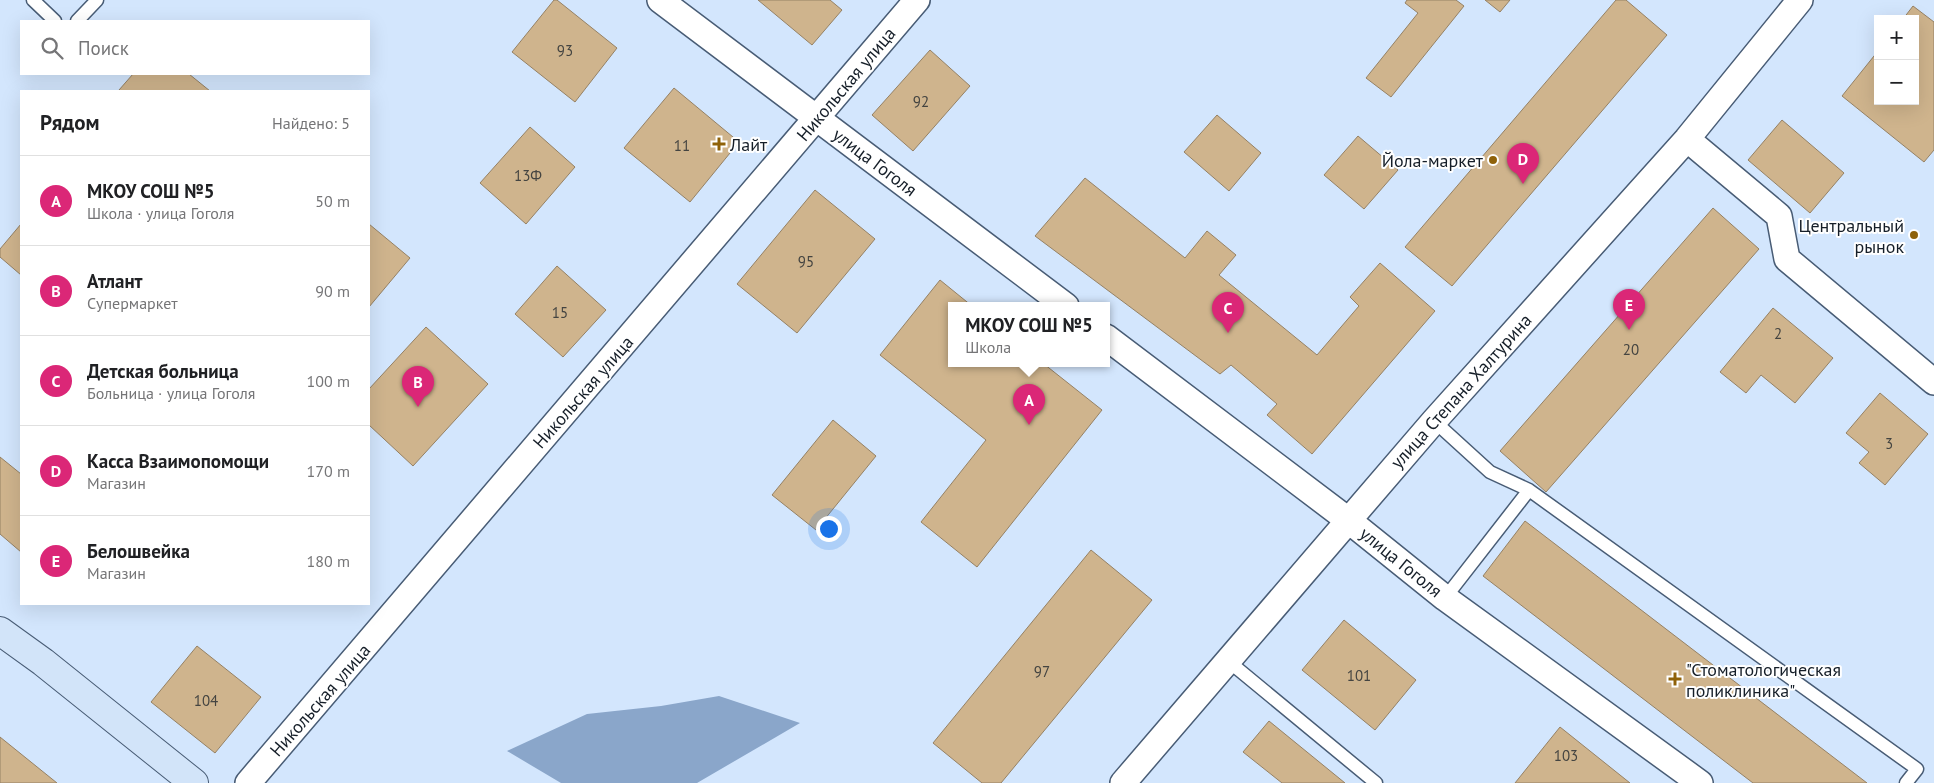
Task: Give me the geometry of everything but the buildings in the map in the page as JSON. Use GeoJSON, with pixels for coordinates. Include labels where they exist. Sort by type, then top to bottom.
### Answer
{"type":"FeatureCollection","features":[{"type":"Feature","properties":{"kind":"main road"},"geometry":{"type":"LineString","coordinates":[[0,630],[43,662],[194,783]]}},
{"type":"Feature","properties":{"kind":"street","name":"улица Гоголя"},"geometry":{"type":"LineString","coordinates":[[660,0],[1061,302]]}},
{"type":"Feature","properties":{"kind":"street","name":"Никольская улица"},"geometry":{"type":"LineString","coordinates":[[248,783],[917,0]]}},
{"type":"Feature","properties":{"kind":"street","name":"улица Степана Халтурина"},"geometry":{"type":"LineString","coordinates":[[1123,783],[1434,421],[1687,139],[1800,0]]}},
{"type":"Feature","properties":{"kind":"street"},"geometry":{"type":"LineString","coordinates":[[1687,139],[1780,216],[1787,259],[1934,382]]}},
{"type":"Feature","properties":{"kind":"street","name":"улица Гоголя"},"geometry":{"type":"LineString","coordinates":[[1110,340],[1348,520],[1445,598],[1700,783]]}},
{"type":"Feature","properties":{"kind":"lane"},"geometry":{"type":"LineString","coordinates":[[33,0],[54,20]]}},
{"type":"Feature","properties":{"kind":"lane"},"geometry":{"type":"LineString","coordinates":[[78,20],[97,0]]}},
{"type":"Feature","properties":{"kind":"lane"},"geometry":{"type":"LineString","coordinates":[[1434,421],[1490,472],[1529,490],[1917,769],[1906,783]]}},
{"type":"Feature","properties":{"kind":"lane"},"geometry":{"type":"LineString","coordinates":[[1445,598],[1529,490]]}},
{"type":"Feature","properties":{"kind":"lane"},"geometry":{"type":"LineString","coordinates":[[1228,660],[1376,783]]}},
{"type":"Feature","properties":{"kind":"shaded area"},"geometry":{"type":"Polygon","coordinates":[[[719,696],[800,723],[697,783],[561,783],[507,751],[587,714],[661,706],[719,696]]]}},
{"type":"Feature","properties":{"kind":"place","name":"Лайт"},"geometry":{"type":"Point","coordinates":[719,144]}},
{"type":"Feature","properties":{"kind":"place","name":"Йола-маркет"},"geometry":{"type":"Point","coordinates":[1493,160]}},
{"type":"Feature","properties":{"kind":"place","name":"Касса Взаимопомощи"},"geometry":{"type":"Point","coordinates":[1523,184]}},
{"type":"Feature","properties":{"kind":"place","name":"Центральный рынок"},"geometry":{"type":"Point","coordinates":[1914,235]}},
{"type":"Feature","properties":{"kind":"place","name":"Белошвейка"},"geometry":{"type":"Point","coordinates":[1629,330]}},
{"type":"Feature","properties":{"kind":"place","name":"Детская больница"},"geometry":{"type":"Point","coordinates":[1228,333]}},
{"type":"Feature","properties":{"kind":"place","name":"Атлант"},"geometry":{"type":"Point","coordinates":[418,407]}},
{"type":"Feature","properties":{"kind":"place","name":"МКОУ СОШ №5"},"geometry":{"type":"Point","coordinates":[1029,425]}},
{"type":"Feature","properties":{"kind":"place","name":"\"Стоматологическая поликлиника\""},"geometry":{"type":"Point","coordinates":[1675,679]}}]}
